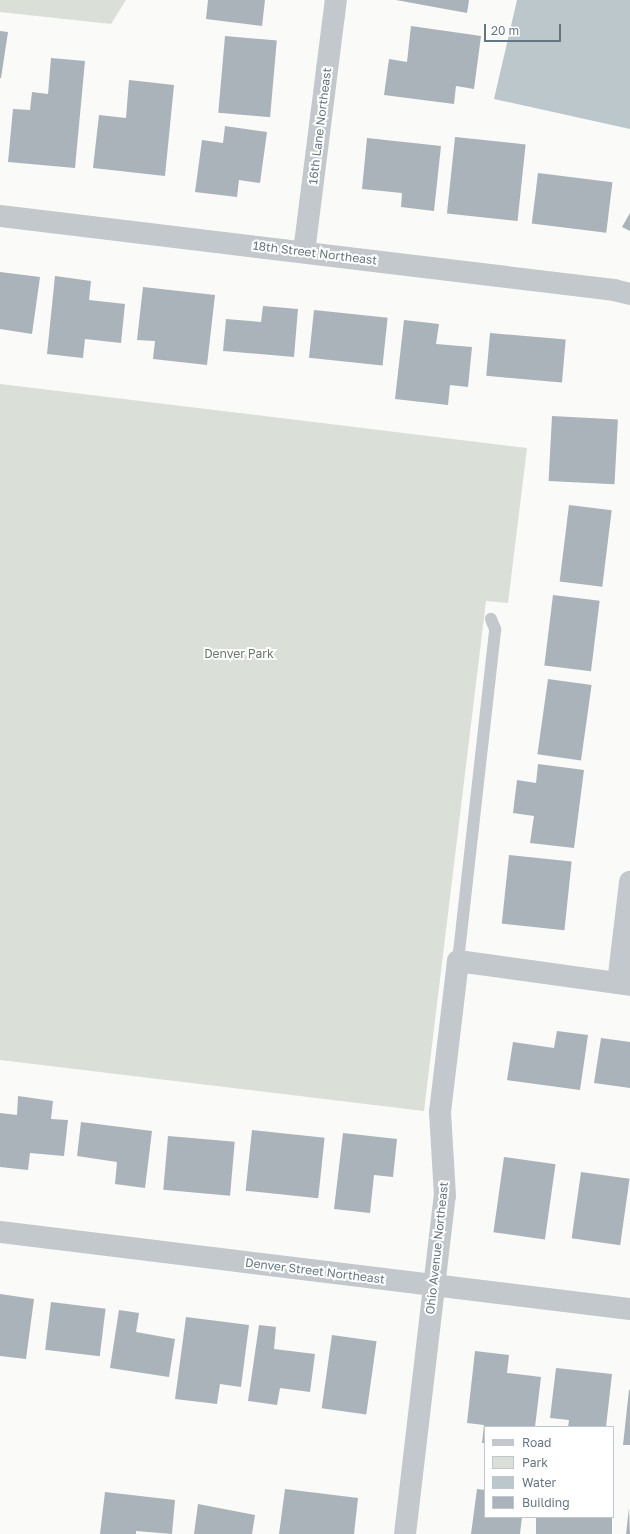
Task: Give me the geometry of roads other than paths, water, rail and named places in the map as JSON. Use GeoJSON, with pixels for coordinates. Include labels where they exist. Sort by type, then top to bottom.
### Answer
{"type":"FeatureCollection","features":[{"type":"Feature","properties":{"kind":"street","name":"16th Lane Northeast"},"geometry":{"type":"LineString","coordinates":[[304,252],[336,0]]}},
{"type":"Feature","properties":{"kind":"street","name":"18th Street Northeast"},"geometry":{"type":"LineString","coordinates":[[0,216],[614,290],[630,294]]}},
{"type":"Feature","properties":{"kind":"street"},"geometry":{"type":"LineString","coordinates":[[458,961],[624,984],[630,882]]}},
{"type":"Feature","properties":{"kind":"street","name":"Ohio Avenue Northeast"},"geometry":{"type":"LineString","coordinates":[[405,1534],[445,1196],[440,1112],[458,961]]}},
{"type":"Feature","properties":{"kind":"street","name":"Denver Street Northeast"},"geometry":{"type":"LineString","coordinates":[[0,1232],[630,1309]]}},
{"type":"Feature","properties":{"kind":"lane"},"geometry":{"type":"LineString","coordinates":[[458,961],[495,629],[491,619]]}},
{"type":"Feature","properties":{"kind":"water"},"geometry":{"type":"Polygon","coordinates":[[[517,0],[630,0],[630,129],[494,99],[517,0]]]}},
{"type":"Feature","properties":{"kind":"park label","name":"Denver Park"},"geometry":{"type":"Point","coordinates":[239,654]}}]}
